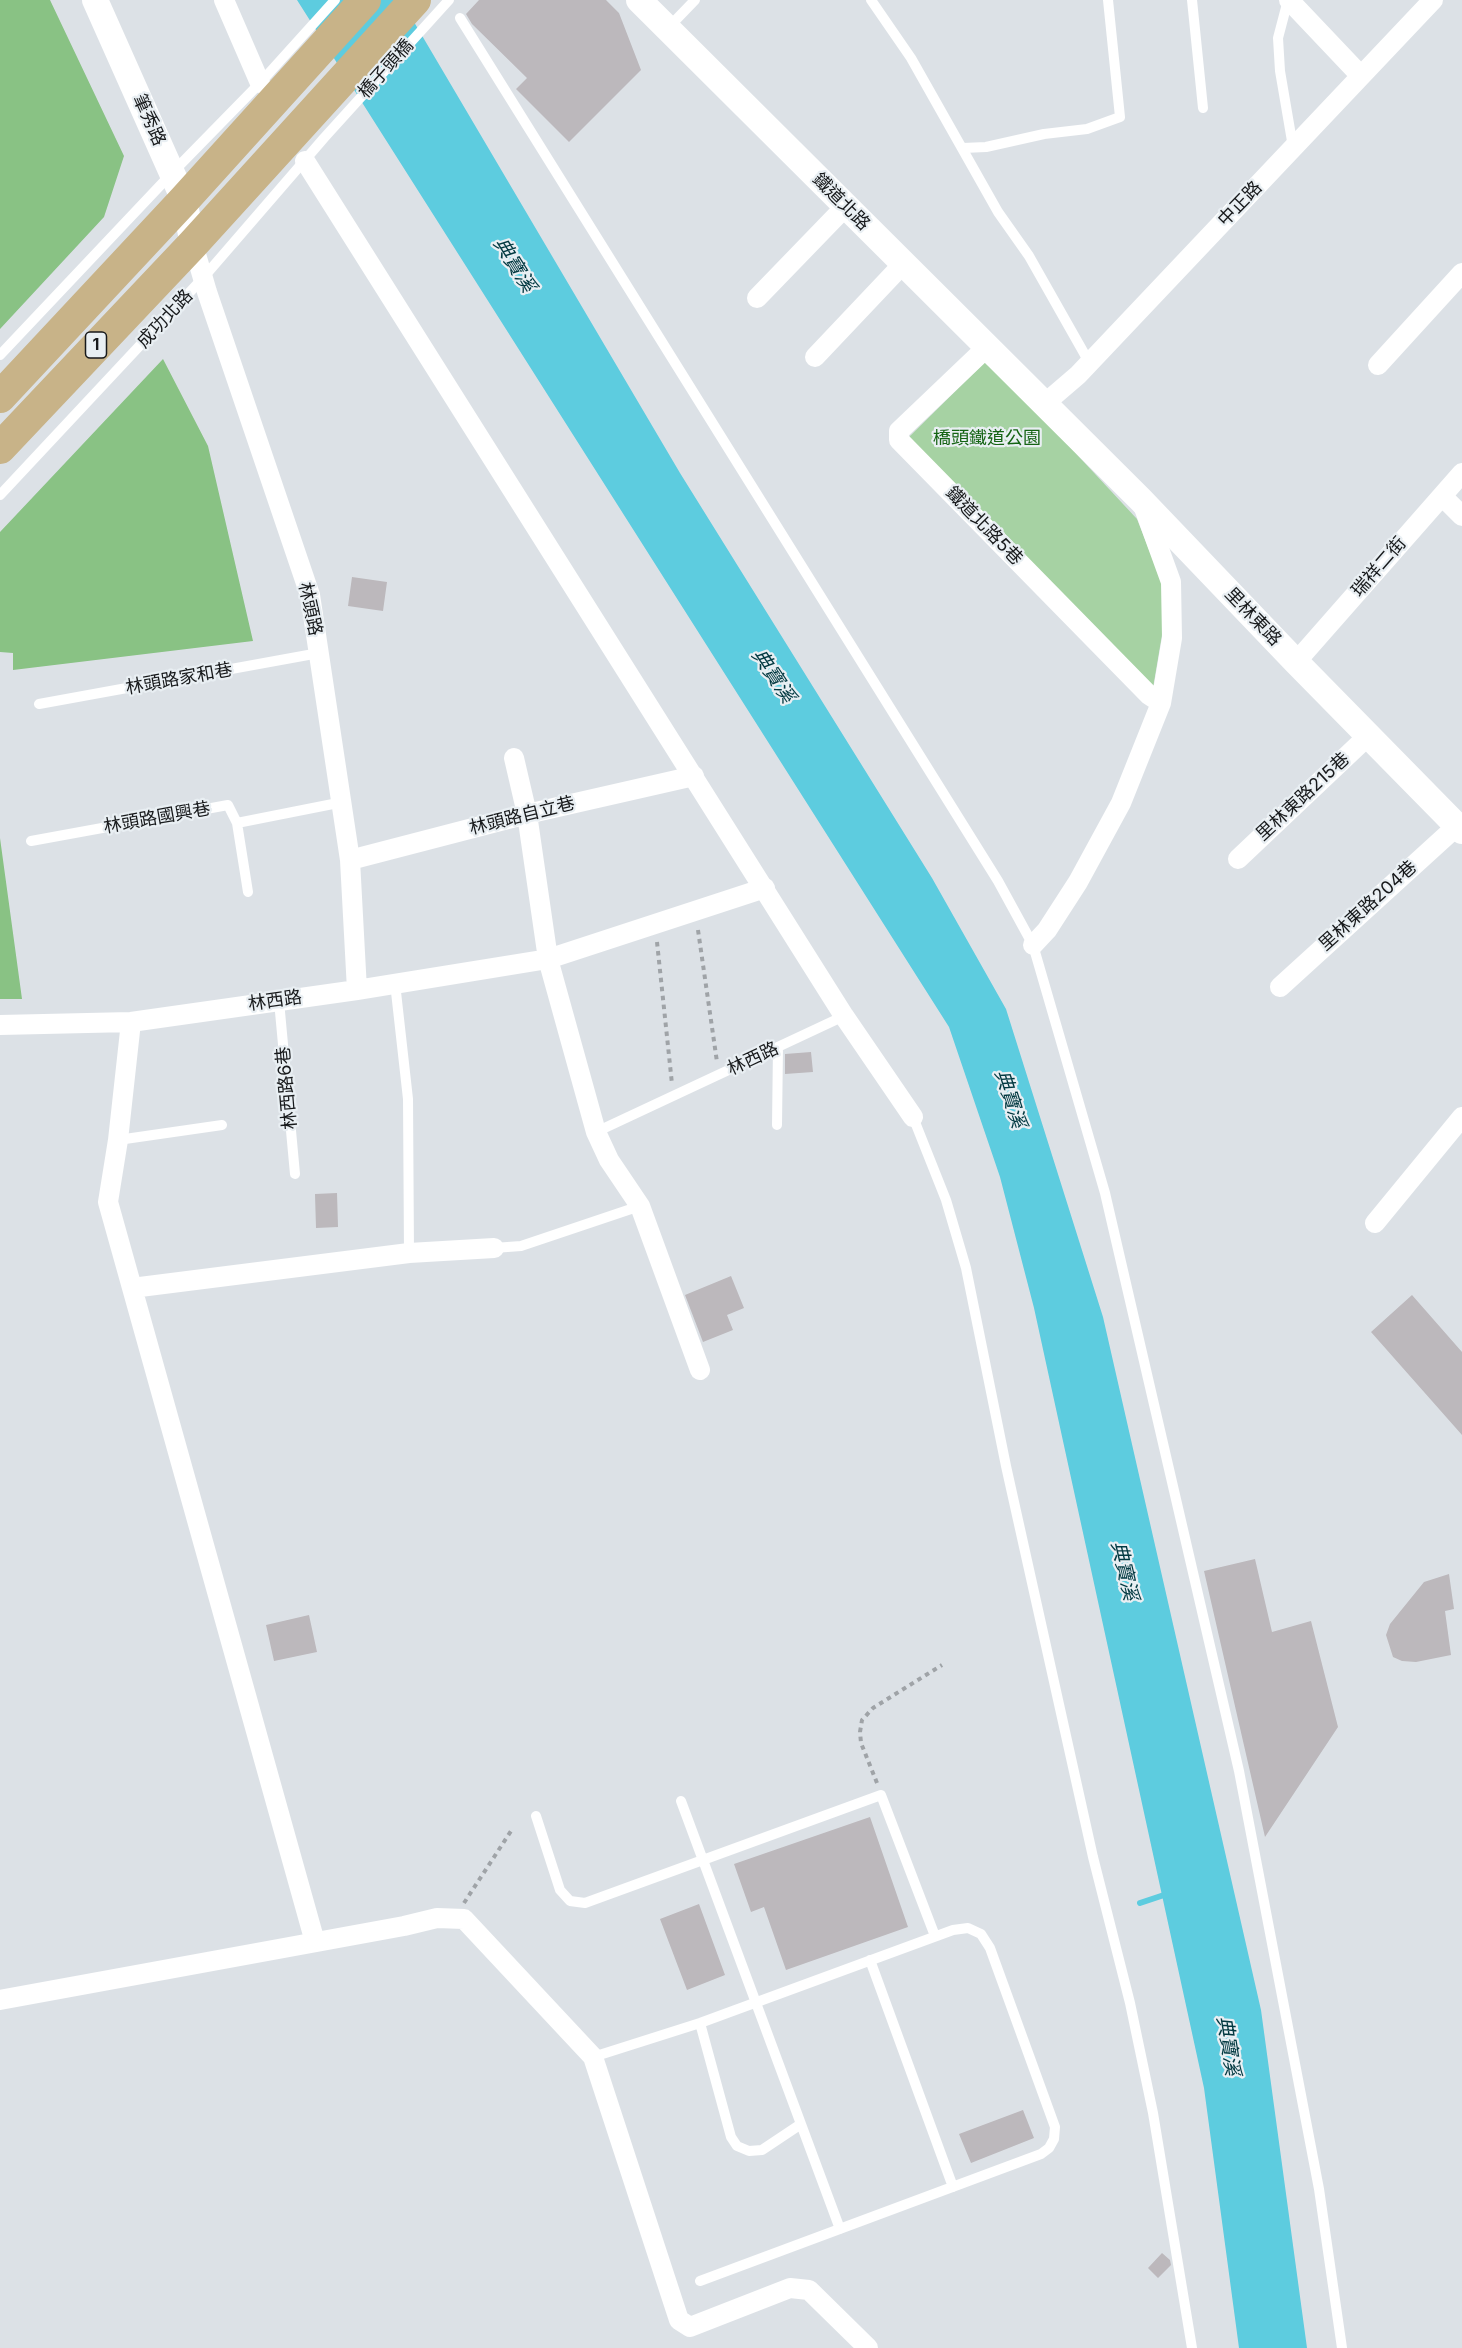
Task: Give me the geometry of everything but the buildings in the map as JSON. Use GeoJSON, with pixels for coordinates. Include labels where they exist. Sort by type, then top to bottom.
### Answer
{"type":"FeatureCollection","features":[{"type":"Feature","properties":{"kind":"main road","name":"1"},"geometry":{"type":"LineString","coordinates":[[0,397],[269,83],[365,0]]}},
{"type":"Feature","properties":{"kind":"main road","name":"橋子頭橋"},"geometry":{"type":"LineString","coordinates":[[314,131],[415,0]]}},
{"type":"Feature","properties":{"kind":"main road","name":"成功北路"},"geometry":{"type":"LineString","coordinates":[[0,448],[193,244],[314,131]]}},
{"type":"Feature","properties":{"kind":"street","name":"筆秀路"},"geometry":{"type":"LineString","coordinates":[[95,0],[178,187],[193,244]]}},
{"type":"Feature","properties":{"kind":"street"},"geometry":{"type":"LineString","coordinates":[[224,0],[269,83]]}},
{"type":"Feature","properties":{"kind":"street","name":"鐵道北路"},"geometry":{"type":"LineString","coordinates":[[639,0],[1043,405]]}},
{"type":"Feature","properties":{"kind":"street"},"geometry":{"type":"LineString","coordinates":[[1289,0],[1361,76]]}},
{"type":"Feature","properties":{"kind":"street","name":"中正路"},"geometry":{"type":"LineString","coordinates":[[1043,405],[1072,381],[1433,0]]}},
{"type":"Feature","properties":{"kind":"street"},"geometry":{"type":"LineString","coordinates":[[305,161],[844,1016],[913,1117]]}},
{"type":"Feature","properties":{"kind":"street"},"geometry":{"type":"LineString","coordinates":[[757,298],[846,206]]}},
{"type":"Feature","properties":{"kind":"street","name":"林頭路"},"geometry":{"type":"LineString","coordinates":[[193,244],[310,595],[350,860],[357,990]]}},
{"type":"Feature","properties":{"kind":"street"},"geometry":{"type":"LineString","coordinates":[[815,357],[903,264]]}},
{"type":"Feature","properties":{"kind":"street"},"geometry":{"type":"LineString","coordinates":[[1378,364],[1462,273]]}},
{"type":"Feature","properties":{"kind":"street","name":"鐵道北路5巷"},"geometry":{"type":"LineString","coordinates":[[986,348],[899,431],[899,440],[1149,695],[1161,703]]}},
{"type":"Feature","properties":{"kind":"street","name":"里林東路"},"geometry":{"type":"LineString","coordinates":[[1043,405],[1141,500],[1459,828]]}},
{"type":"Feature","properties":{"kind":"street","name":"瑞祥二街"},"geometry":{"type":"LineString","coordinates":[[1296,662],[1462,473]]}},
{"type":"Feature","properties":{"kind":"street"},"geometry":{"type":"LineString","coordinates":[[1442,496],[1462,516]]}},
{"type":"Feature","properties":{"kind":"street"},"geometry":{"type":"LineString","coordinates":[[1033,945],[1047,930],[1078,882],[1121,803],[1161,703],[1172,638],[1171,582],[1141,500]]}},
{"type":"Feature","properties":{"kind":"street","name":"里林東路215巷"},"geometry":{"type":"LineString","coordinates":[[1238,859],[1369,735]]}},
{"type":"Feature","properties":{"kind":"street"},"geometry":{"type":"LineString","coordinates":[[514,758],[527,814],[548,959],[596,1132],[609,1160],[640,1206],[700,1370]]}},
{"type":"Feature","properties":{"kind":"street","name":"林頭路自立巷"},"geometry":{"type":"LineString","coordinates":[[350,860],[527,814],[694,776]]}},
{"type":"Feature","properties":{"kind":"street","name":"里林東路204巷"},"geometry":{"type":"LineString","coordinates":[[1280,987],[1459,828]]}},
{"type":"Feature","properties":{"kind":"street","name":"林西路"},"geometry":{"type":"LineString","coordinates":[[0,1025],[131,1022],[357,990],[548,959],[765,888]]}},
{"type":"Feature","properties":{"kind":"street"},"geometry":{"type":"LineString","coordinates":[[131,1022],[118,1140],[108,1202],[315,1942]]}},
{"type":"Feature","properties":{"kind":"street"},"geometry":{"type":"LineString","coordinates":[[1375,1223],[1462,1117]]}},
{"type":"Feature","properties":{"kind":"street"},"geometry":{"type":"LineString","coordinates":[[132,1288],[409,1254],[494,1248]]}},
{"type":"Feature","properties":{"kind":"street"},"geometry":{"type":"LineString","coordinates":[[0,2000],[438,1918],[464,1918],[593,2057],[679,2320],[690,2327],[790,2288],[808,2290],[868,2348]]}},
{"type":"Feature","properties":{"kind":"lane"},"geometry":{"type":"LineString","coordinates":[[269,83],[335,0]]}},
{"type":"Feature","properties":{"kind":"lane","name":"橋子頭橋"},"geometry":{"type":"LineString","coordinates":[[314,131],[449,0]]}},
{"type":"Feature","properties":{"kind":"lane"},"geometry":{"type":"LineString","coordinates":[[668,28],[695,0]]}},
{"type":"Feature","properties":{"kind":"lane"},"geometry":{"type":"LineString","coordinates":[[871,0],[911,58],[998,212],[1029,256],[1089,362]]}},
{"type":"Feature","properties":{"kind":"lane"},"geometry":{"type":"LineString","coordinates":[[963,148],[986,147],[1044,134],[1087,129],[1120,117],[1108,0]]}},
{"type":"Feature","properties":{"kind":"lane"},"geometry":{"type":"LineString","coordinates":[[1192,0],[1203,108]]}},
{"type":"Feature","properties":{"kind":"lane"},"geometry":{"type":"LineString","coordinates":[[1289,0],[1278,38],[1279,60],[1293,147]]}},
{"type":"Feature","properties":{"kind":"lane"},"geometry":{"type":"LineString","coordinates":[[460,18],[992,871],[1033,945],[1105,1194],[1239,1771],[1319,2189],[1342,2348]]}},
{"type":"Feature","properties":{"kind":"lane","name":"成功北路"},"geometry":{"type":"LineString","coordinates":[[0,495],[203,278],[305,161],[314,131]]}},
{"type":"Feature","properties":{"kind":"lane"},"geometry":{"type":"LineString","coordinates":[[0,355],[178,187]]}},
{"type":"Feature","properties":{"kind":"lane","name":"林頭路家和巷"},"geometry":{"type":"LineString","coordinates":[[39,704],[319,653]]}},
{"type":"Feature","properties":{"kind":"lane","name":"林頭路國興巷"},"geometry":{"type":"LineString","coordinates":[[31,841],[228,805],[237,823],[343,802]]}},
{"type":"Feature","properties":{"kind":"lane"},"geometry":{"type":"LineString","coordinates":[[237,823],[248,892]]}},
{"type":"Feature","properties":{"kind":"lane"},"geometry":{"type":"LineString","coordinates":[[395,983],[408,1099],[409,1254]]}},
{"type":"Feature","properties":{"kind":"lane","name":"林西路6巷"},"geometry":{"type":"LineString","coordinates":[[279,1001],[295,1174]]}},
{"type":"Feature","properties":{"kind":"lane","name":"林西路"},"geometry":{"type":"LineString","coordinates":[[596,1132],[844,1016]]}},
{"type":"Feature","properties":{"kind":"lane"},"geometry":{"type":"LineString","coordinates":[[777,1125],[778,1047]]}},
{"type":"Feature","properties":{"kind":"lane"},"geometry":{"type":"LineString","coordinates":[[913,1117],[946,1200],[966,1268],[1014,1500],[1093,1857],[1135,2025],[1153,2113],[1191,2348]]}},
{"type":"Feature","properties":{"kind":"lane"},"geometry":{"type":"LineString","coordinates":[[118,1140],[222,1125]]}},
{"type":"Feature","properties":{"kind":"lane"},"geometry":{"type":"LineString","coordinates":[[494,1248],[521,1246],[640,1206]]}},
{"type":"Feature","properties":{"kind":"lane"},"geometry":{"type":"LineString","coordinates":[[536,1816],[560,1890],[570,1901],[585,1903],[881,1795],[935,1936]]}},
{"type":"Feature","properties":{"kind":"lane"},"geometry":{"type":"LineString","coordinates":[[681,1801],[840,2229]]}},
{"type":"Feature","properties":{"kind":"lane"},"geometry":{"type":"LineString","coordinates":[[593,2057],[700,2023],[953,1930],[968,1928],[981,1934],[990,1948],[1055,2127],[1054,2139],[1049,2148],[1041,2154],[700,2281]]}},
{"type":"Feature","properties":{"kind":"lane"},"geometry":{"type":"LineString","coordinates":[[870,1960],[952,2187]]}},
{"type":"Feature","properties":{"kind":"lane"},"geometry":{"type":"LineString","coordinates":[[700,2023],[731,2137],[737,2146],[749,2151],[762,2150],[801,2124]]}},
{"type":"Feature","properties":{"kind":"path"},"geometry":{"type":"LineString","coordinates":[[696,911],[719,1074]]}},
{"type":"Feature","properties":{"kind":"path"},"geometry":{"type":"LineString","coordinates":[[655,924],[673,1096]]}},
{"type":"Feature","properties":{"kind":"path"},"geometry":{"type":"LineString","coordinates":[[881,1795],[861,1743],[862,1720],[873,1708],[942,1665]]}},
{"type":"Feature","properties":{"kind":"path"},"geometry":{"type":"LineString","coordinates":[[454,1918],[513,1828]]}},
{"type":"Feature","properties":{"kind":"green space"},"geometry":{"type":"Polygon","coordinates":[[[0,0],[50,0],[124,156],[104,217],[0,329],[0,0]]]}},
{"type":"Feature","properties":{"kind":"green space"},"geometry":{"type":"Polygon","coordinates":[[[163,359],[208,446],[253,641],[13,670],[13,653],[0,652],[0,532],[163,359]]]}},
{"type":"Feature","properties":{"kind":"green space","name":"橋頭鐵道公園"},"geometry":{"type":"Polygon","coordinates":[[[988,359],[1137,519],[1163,585],[1163,629],[1153,688],[908,438],[988,359]]]}},
{"type":"Feature","properties":{"kind":"green space"},"geometry":{"type":"Polygon","coordinates":[[[0,838],[22,999],[0,999],[0,838]]]}},
{"type":"Feature","properties":{"kind":"water","name":"典寶溪"},"geometry":{"type":"Polygon","coordinates":[[[297,0],[401,0],[680,473],[932,878],[1006,1009],[1103,1317],[1261,2010],[1307,2348],[1239,2348],[1204,2088],[1034,1308],[1000,1177],[949,1027],[297,0]]]}},
{"type":"Feature","properties":{"kind":"waterway"},"geometry":{"type":"LineString","coordinates":[[1140,1903],[1167,1894]]}}]}
